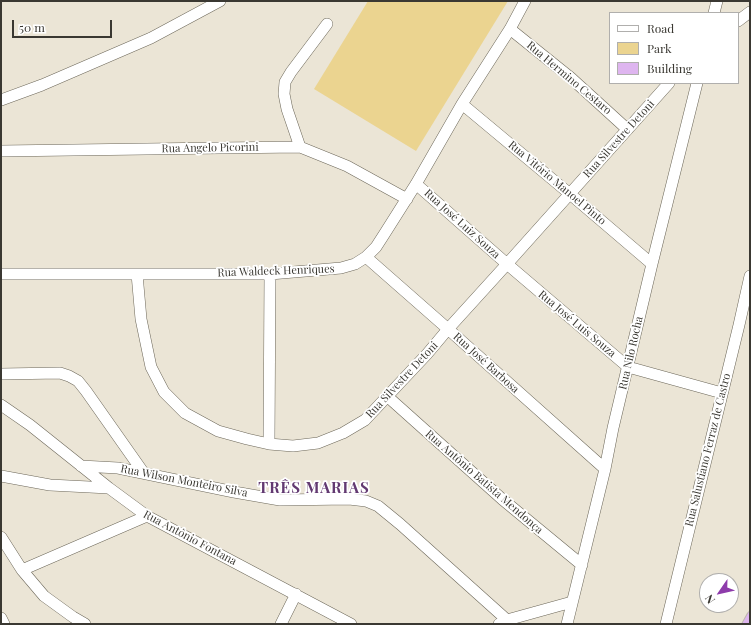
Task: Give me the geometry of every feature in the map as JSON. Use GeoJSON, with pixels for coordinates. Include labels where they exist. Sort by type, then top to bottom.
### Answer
{"type":"FeatureCollection","features":[{"type":"Feature","properties":{"kind":"street"},"geometry":{"type":"LineString","coordinates":[[1,100],[42,85],[151,38],[220,1]]}},
{"type":"Feature","properties":{"kind":"street","name":"Rua Waldeck Henriques"},"geometry":{"type":"LineString","coordinates":[[1,274],[270,274],[341,268],[355,264],[366,257],[376,247],[407,199],[462,104],[510,28],[525,1]]}},
{"type":"Feature","properties":{"kind":"street"},"geometry":{"type":"LineString","coordinates":[[714,12],[717,1]]}},
{"type":"Feature","properties":{"kind":"street"},"geometry":{"type":"LineString","coordinates":[[739,20],[750,12]]}},
{"type":"Feature","properties":{"kind":"street"},"geometry":{"type":"LineString","coordinates":[[300,147],[287,109],[284,94],[285,82],[327,24]]}},
{"type":"Feature","properties":{"kind":"street","name":"Rua Hermino Cestaro"},"geometry":{"type":"LineString","coordinates":[[510,28],[571,78],[628,129]]}},
{"type":"Feature","properties":{"kind":"street","name":"Rua Silvestre Detoni"},"geometry":{"type":"LineString","coordinates":[[137,274],[141,319],[151,367],[164,392],[185,413],[218,431],[269,444],[293,446],[318,443],[343,433],[365,420],[388,397],[668,84]]}},
{"type":"Feature","properties":{"kind":"street","name":"Rua Nilo Rocha"},"geometry":{"type":"LineString","coordinates":[[567,624],[605,469],[613,428],[652,264],[697,84]]}},
{"type":"Feature","properties":{"kind":"street","name":"Rua Vitório Manoel Pinto"},"geometry":{"type":"LineString","coordinates":[[462,104],[652,264]]}},
{"type":"Feature","properties":{"kind":"street","name":"Rua Angelo Picorini"},"geometry":{"type":"LineString","coordinates":[[1,151],[300,147],[347,166],[407,199]]}},
{"type":"Feature","properties":{"kind":"street","name":"Rua José Luiz Souza"},"geometry":{"type":"LineString","coordinates":[[416,184],[507,264]]}},
{"type":"Feature","properties":{"kind":"street","name":"Rua José Barbosa"},"geometry":{"type":"LineString","coordinates":[[366,257],[605,469]]}},
{"type":"Feature","properties":{"kind":"street","name":"Rua José Luis Souza"},"geometry":{"type":"LineString","coordinates":[[507,264],[628,367],[722,392]]}},
{"type":"Feature","properties":{"kind":"street"},"geometry":{"type":"LineString","coordinates":[[269,444],[270,274]]}},
{"type":"Feature","properties":{"kind":"street","name":"Rua Salustiano Ferraz de Castro"},"geometry":{"type":"LineString","coordinates":[[666,624],[750,276]]}},
{"type":"Feature","properties":{"kind":"street"},"geometry":{"type":"LineString","coordinates":[[1,374],[60,373],[69,376],[78,382],[86,391],[142,472]]}},
{"type":"Feature","properties":{"kind":"street","name":"Rua Antônio Batista Mendonça"},"geometry":{"type":"LineString","coordinates":[[388,397],[502,499],[582,565]]}},
{"type":"Feature","properties":{"kind":"street","name":"Rua Antônio Fontana"},"geometry":{"type":"LineString","coordinates":[[1,405],[30,425],[109,488],[147,516],[351,624]]}},
{"type":"Feature","properties":{"kind":"street","name":"Rua Wilson Monteiro Silva"},"geometry":{"type":"LineString","coordinates":[[81,466],[118,468],[142,472],[234,492],[280,500],[349,500],[366,502],[378,506],[400,524],[503,622]]}},
{"type":"Feature","properties":{"kind":"street"},"geometry":{"type":"LineString","coordinates":[[1,476],[50,486],[109,488]]}},
{"type":"Feature","properties":{"kind":"street"},"geometry":{"type":"LineString","coordinates":[[22,570],[147,516]]}},
{"type":"Feature","properties":{"kind":"street"},"geometry":{"type":"LineString","coordinates":[[1,537],[22,570],[44,596],[73,617],[86,624]]}},
{"type":"Feature","properties":{"kind":"street"},"geometry":{"type":"LineString","coordinates":[[281,624],[296,594]]}},
{"type":"Feature","properties":{"kind":"street"},"geometry":{"type":"LineString","coordinates":[[503,622],[572,602]]}},
{"type":"Feature","properties":{"kind":"street"},"geometry":{"type":"LineString","coordinates":[[1,618],[4,624]]}},
{"type":"Feature","properties":{"kind":"green space"},"geometry":{"type":"Polygon","coordinates":[[[368,1],[508,1],[416,151],[314,89],[368,1]]]}},
{"type":"Feature","properties":{"kind":"building"},"geometry":{"type":"Polygon","coordinates":[[[750,610],[750,624],[742,624],[750,610]]]}},
{"type":"Feature","properties":{"kind":"district","name":"TRÊS MARIAS"},"geometry":{"type":"Point","coordinates":[314,488]}}]}
